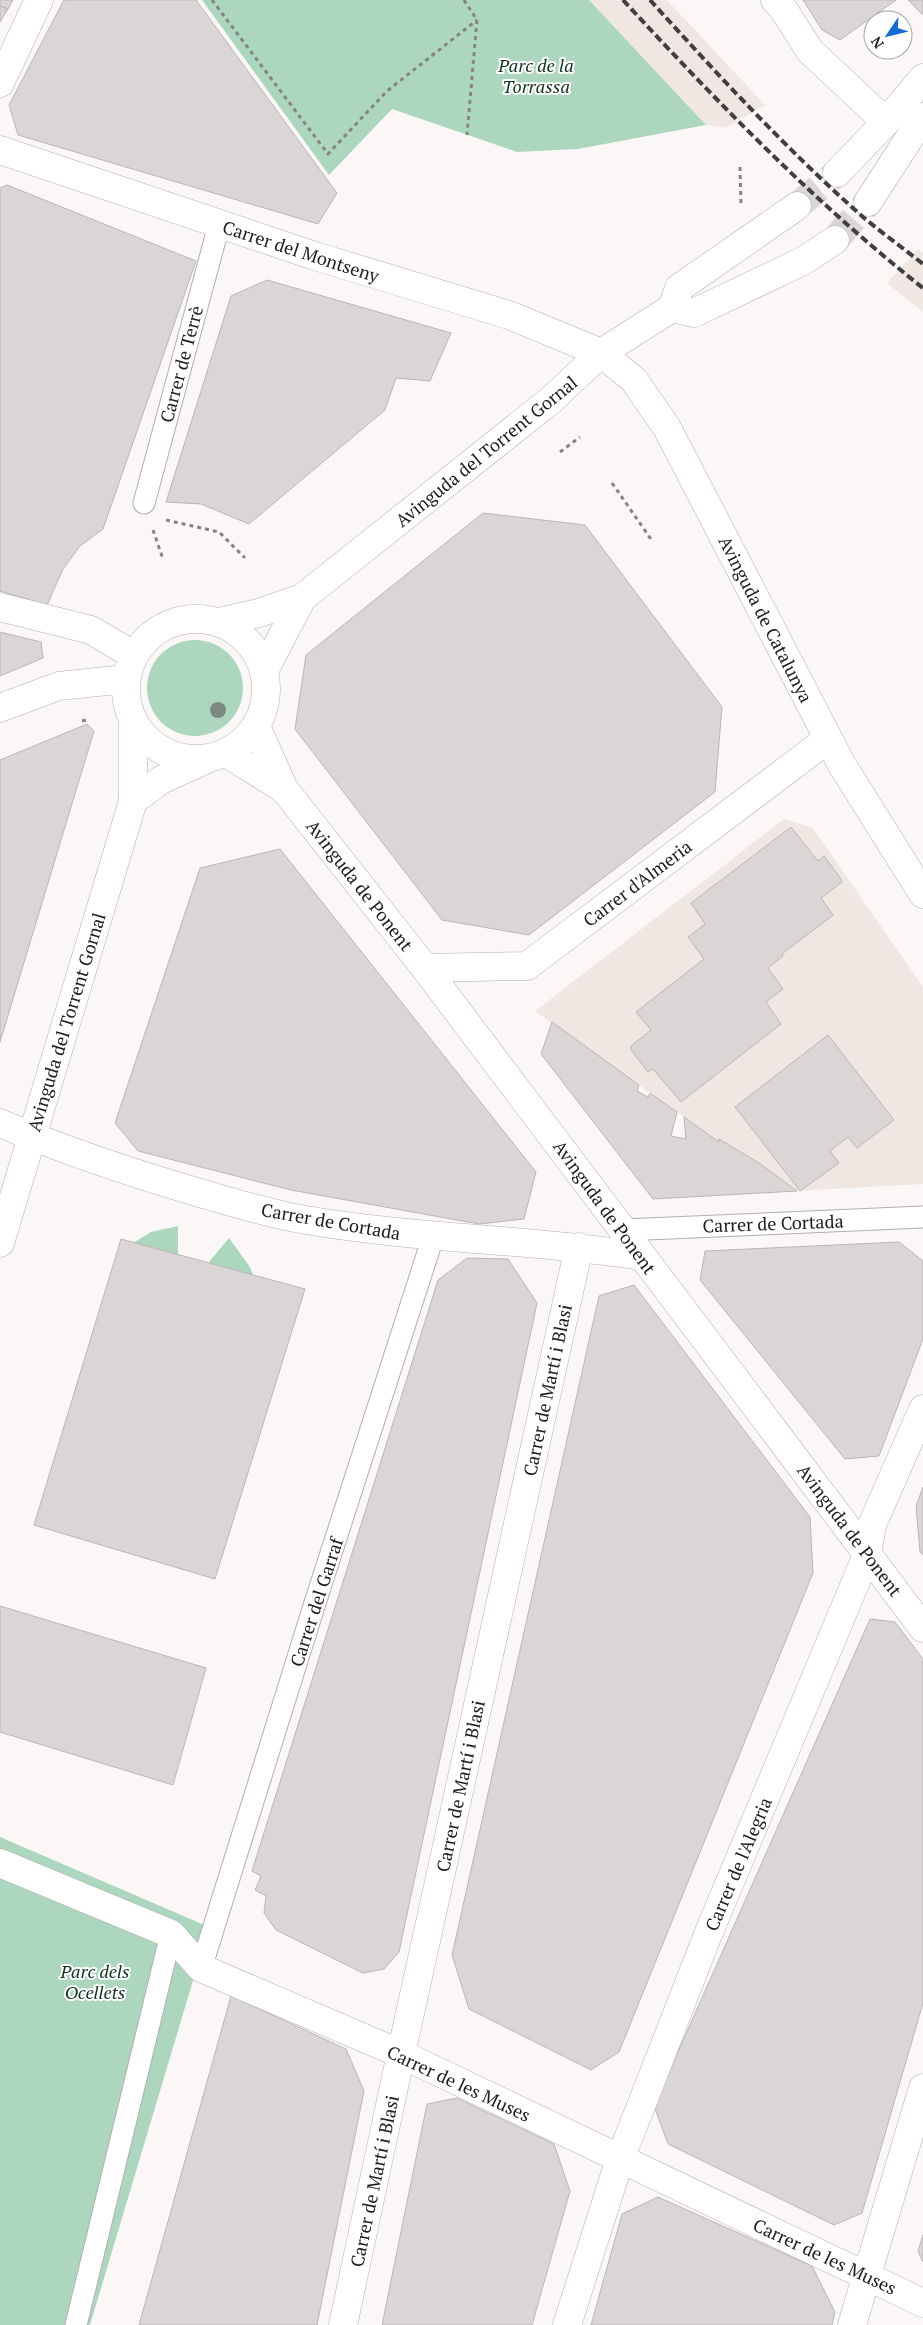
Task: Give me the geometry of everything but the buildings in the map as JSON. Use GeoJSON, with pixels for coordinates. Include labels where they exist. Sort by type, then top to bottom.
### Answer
{"type":"FeatureCollection","features":[{"type":"Feature","properties":{"kind":"street"},"geometry":{"type":"LineString","coordinates":[[0,84],[39,0]]}},
{"type":"Feature","properties":{"kind":"street"},"geometry":{"type":"LineString","coordinates":[[775,0],[810,51],[886,122]]}},
{"type":"Feature","properties":{"kind":"street"},"geometry":{"type":"LineString","coordinates":[[837,173],[886,122],[923,78]]}},
{"type":"Feature","properties":{"kind":"street"},"geometry":{"type":"LineString","coordinates":[[868,202],[919,132]]}},
{"type":"Feature","properties":{"kind":"street","name":"Carrer del Montseny"},"geometry":{"type":"LineString","coordinates":[[0,150],[219,225],[509,315],[601,353]]}},
{"type":"Feature","properties":{"kind":"street"},"geometry":{"type":"LineString","coordinates":[[797,206],[679,288],[672,308],[694,313],[803,261],[835,240]]}},
{"type":"Feature","properties":{"kind":"street","name":"Carrer de Terrè"},"geometry":{"type":"LineString","coordinates":[[146,510],[219,225]]}},
{"type":"Feature","properties":{"kind":"street","name":"Avinguda del Torrent Gornal"},"geometry":{"type":"LineString","coordinates":[[219,622],[259,613],[302,598],[551,400],[601,353],[672,308]]}},
{"type":"Feature","properties":{"kind":"street","name":"Avinguda de Catalunya"},"geometry":{"type":"LineString","coordinates":[[601,353],[634,380],[666,428],[842,765],[923,894]]}},
{"type":"Feature","properties":{"kind":"street","name":"Avinguda del Torrent Gornal"},"geometry":{"type":"LineString","coordinates":[[264,671],[302,598]]}},
{"type":"Feature","properties":{"kind":"street"},"geometry":{"type":"LineString","coordinates":[[0,607],[91,630],[130,667]]}},
{"type":"Feature","properties":{"kind":"street"},"geometry":{"type":"LineString","coordinates":[[133,801],[161,780],[216,756],[244,741],[256,726],[264,708],[266,688],[264,671],[258,655],[248,641],[234,630],[219,622],[200,618],[180,620],[161,627],[153,633],[130,667],[126,701],[133,721],[147,740],[164,752],[185,759],[216,756]]}},
{"type":"Feature","properties":{"kind":"street"},"geometry":{"type":"LineString","coordinates":[[0,708],[59,686],[130,667]]}},
{"type":"Feature","properties":{"kind":"street","name":"Avinguda del Torrent Gornal"},"geometry":{"type":"LineString","coordinates":[[0,1243],[133,801],[133,721]]}},
{"type":"Feature","properties":{"kind":"street","name":"Avinguda de Ponent"},"geometry":{"type":"LineString","coordinates":[[256,726],[284,789],[425,968],[641,1256],[819,1487],[867,1555],[923,1628]]}},
{"type":"Feature","properties":{"kind":"street","name":"Carrer d'Almeria"},"geometry":{"type":"LineString","coordinates":[[425,968],[527,966],[828,739]]}},
{"type":"Feature","properties":{"kind":"street","name":"Avinguda de Ponent"},"geometry":{"type":"LineString","coordinates":[[216,756],[284,789]]}},
{"type":"Feature","properties":{"kind":"street","name":"Carrer de Cortada"},"geometry":{"type":"LineString","coordinates":[[0,1123],[126,1171],[243,1205],[306,1220],[433,1237],[579,1247],[641,1256]]}},
{"type":"Feature","properties":{"kind":"street","name":"Carrer de Cortada"},"geometry":{"type":"LineString","coordinates":[[623,1230],[923,1217]]}},
{"type":"Feature","properties":{"kind":"street","name":"Carrer del Garraf"},"geometry":{"type":"LineString","coordinates":[[201,1968],[315,1603],[433,1237]]}},
{"type":"Feature","properties":{"kind":"street","name":"Carrer de Martí i Blasi"},"geometry":{"type":"LineString","coordinates":[[343,2325],[579,1247]]}},
{"type":"Feature","properties":{"kind":"street","name":"Carrer de l'Alegria"},"geometry":{"type":"LineString","coordinates":[[567,2325],[620,2159],[713,1923],[867,1555],[872,1525],[923,1409]]}},
{"type":"Feature","properties":{"kind":"street","name":"Carrer de les Muses"},"geometry":{"type":"LineString","coordinates":[[0,1864],[171,1934],[201,1968],[401,2054],[923,2303]]}},
{"type":"Feature","properties":{"kind":"street"},"geometry":{"type":"LineString","coordinates":[[76,2325],[171,1934]]}},
{"type":"Feature","properties":{"kind":"street"},"geometry":{"type":"LineString","coordinates":[[852,2325],[923,2088]]}},
{"type":"Feature","properties":{"kind":"path"},"geometry":{"type":"LineString","coordinates":[[212,0],[328,154],[387,91],[477,20]]}},
{"type":"Feature","properties":{"kind":"path"},"geometry":{"type":"LineString","coordinates":[[464,0],[477,20],[467,135]]}},
{"type":"Feature","properties":{"kind":"path"},"geometry":{"type":"LineString","coordinates":[[740,167],[741,208]]}},
{"type":"Feature","properties":{"kind":"path"},"geometry":{"type":"LineString","coordinates":[[560,452],[580,438]]}},
{"type":"Feature","properties":{"kind":"path"},"geometry":{"type":"LineString","coordinates":[[612,483],[652,542]]}},
{"type":"Feature","properties":{"kind":"path"},"geometry":{"type":"LineString","coordinates":[[146,510],[218,532],[245,558]]}},
{"type":"Feature","properties":{"kind":"path"},"geometry":{"type":"LineString","coordinates":[[146,510],[163,559]]}},
{"type":"Feature","properties":{"kind":"shaded area"},"geometry":{"type":"Polygon","coordinates":[[[589,0],[667,0],[765,105],[725,128],[706,125],[589,0]]]}},
{"type":"Feature","properties":{"kind":"shaded area"},"geometry":{"type":"Polygon","coordinates":[[[918,249],[923,253],[923,312],[887,283],[918,249]]]}},
{"type":"Feature","properties":{"kind":"shaded area"},"geometry":{"type":"Polygon","coordinates":[[[784,819],[813,828],[923,987],[923,1184],[797,1191],[759,1163],[719,1142],[535,1011],[784,819]]]}},
{"type":"Feature","properties":{"kind":"green space","name":"Parc de la Torrassa"},"geometry":{"type":"Polygon","coordinates":[[[202,0],[589,0],[706,125],[578,149],[517,152],[392,109],[329,175],[202,0]]]}},
{"type":"Feature","properties":{"kind":"green space"},"geometry":{"type":"Polygon","coordinates":[[[195,640],[213,644],[229,654],[239,670],[243,688],[239,706],[229,722],[213,732],[195,736],[177,732],[161,722],[151,706],[147,688],[151,670],[161,654],[177,644],[195,640]]]}},
{"type":"Feature","properties":{"kind":"green space"},"geometry":{"type":"Polygon","coordinates":[[[178,1226],[178,1255],[133,1243],[151,1232],[178,1226]]]}},
{"type":"Feature","properties":{"kind":"green space"},"geometry":{"type":"Polygon","coordinates":[[[229,1238],[250,1267],[255,1280],[212,1266],[209,1262],[229,1238]]]}},
{"type":"Feature","properties":{"kind":"green space","name":"Parc dels Ocellets"},"geometry":{"type":"Polygon","coordinates":[[[0,1837],[209,1927],[90,2325],[0,2325],[0,1837]]]}},
{"type":"Feature","properties":{"kind":"tunnel"},"geometry":{"type":"LineString","coordinates":[[797,206],[837,173]]}},
{"type":"Feature","properties":{"kind":"tunnel"},"geometry":{"type":"LineString","coordinates":[[835,240],[868,202]]}},
{"type":"Feature","properties":{"kind":"railway"},"geometry":{"type":"LineString","coordinates":[[623,0],[767,150],[843,221],[923,288]]}},
{"type":"Feature","properties":{"kind":"railway"},"geometry":{"type":"LineString","coordinates":[[650,0],[780,139],[863,217],[923,264]]}}]}
